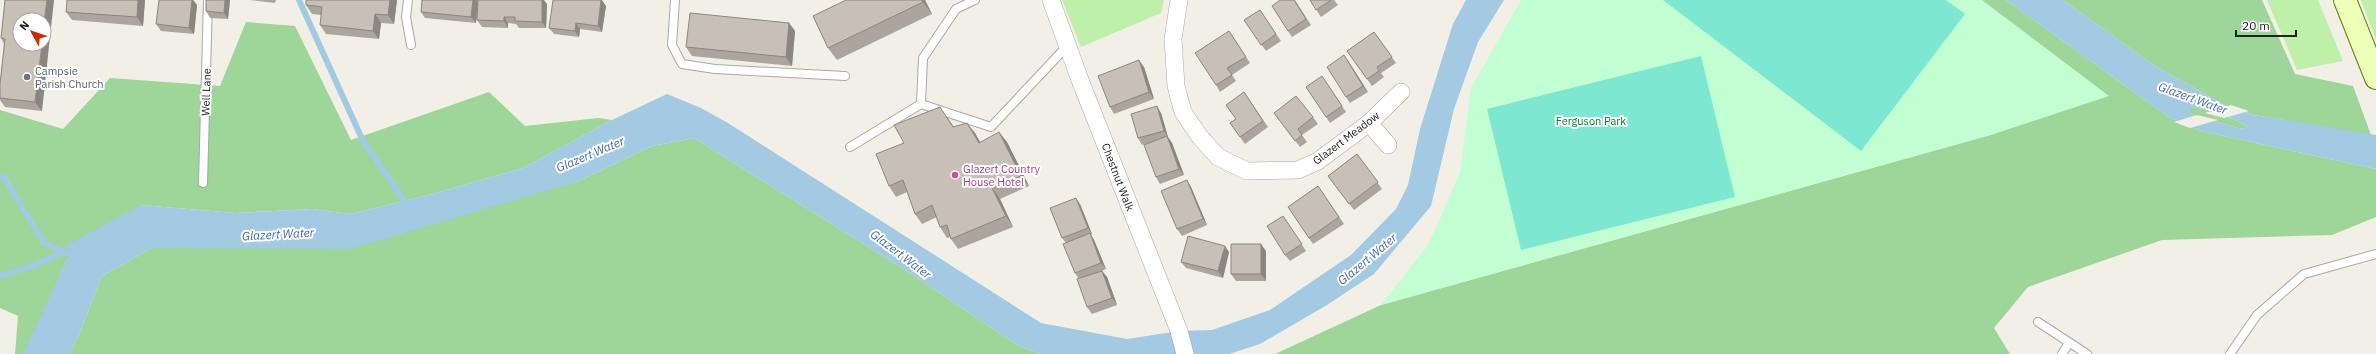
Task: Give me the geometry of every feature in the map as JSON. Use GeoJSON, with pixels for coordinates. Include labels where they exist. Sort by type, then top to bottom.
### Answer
{"type":"FeatureCollection","features":[{"type":"Feature","properties":{"kind":"main road"},"geometry":{"type":"LineString","coordinates":[[2345,0],[2376,78]]}},
{"type":"Feature","properties":{"kind":"street","name":"Chestnut Walk"},"geometry":{"type":"LineString","coordinates":[[1051,0],[1069,45],[1080,80],[1179,331],[1185,354]]}},
{"type":"Feature","properties":{"kind":"street","name":"Glazert Meadow"},"geometry":{"type":"LineString","coordinates":[[1179,0],[1173,39],[1176,86],[1183,112],[1200,136],[1218,157],[1247,171],[1298,170],[1318,161],[1370,122],[1401,92]]}},
{"type":"Feature","properties":{"kind":"street"},"geometry":{"type":"LineString","coordinates":[[1370,122],[1388,145]]}},
{"type":"Feature","properties":{"kind":"lane","name":"Well Lane"},"geometry":{"type":"LineString","coordinates":[[203,183],[208,0]]}},
{"type":"Feature","properties":{"kind":"lane"},"geometry":{"type":"LineString","coordinates":[[408,0],[406,17],[411,45]]}},
{"type":"Feature","properties":{"kind":"lane"},"geometry":{"type":"LineString","coordinates":[[675,0],[672,45],[682,64],[715,68],[845,76]]}},
{"type":"Feature","properties":{"kind":"lane"},"geometry":{"type":"LineString","coordinates":[[921,104],[923,58],[956,9],[975,0]]}},
{"type":"Feature","properties":{"kind":"lane"},"geometry":{"type":"LineString","coordinates":[[850,146],[921,104],[991,127],[1069,45]]}},
{"type":"Feature","properties":{"kind":"lane"},"geometry":{"type":"LineString","coordinates":[[2230,354],[2257,315],[2304,274],[2376,254]]}},
{"type":"Feature","properties":{"kind":"lane"},"geometry":{"type":"LineString","coordinates":[[2038,322],[2087,354]]}},
{"type":"Feature","properties":{"kind":"lane"},"geometry":{"type":"LineString","coordinates":[[2062,354],[2069,343]]}},
{"type":"Feature","properties":{"kind":"green space"},"geometry":{"type":"Polygon","coordinates":[[[1062,0],[1164,0],[1161,13],[1081,47],[1062,0]]]}},
{"type":"Feature","properties":{"kind":"green space","name":"Ferguson Park"},"geometry":{"type":"Polygon","coordinates":[[[1521,0],[1982,0],[2109,96],[1994,134],[1381,305],[1428,245],[1460,173],[1471,88],[1521,0]]]}},
{"type":"Feature","properties":{"kind":"green space"},"geometry":{"type":"Polygon","coordinates":[[[1663,0],[1946,0],[1965,14],[1861,151],[1663,0]]]}},
{"type":"Feature","properties":{"kind":"green space"},"geometry":{"type":"Polygon","coordinates":[[[1972,0],[2006,0],[2170,118],[2201,131],[2376,169],[2376,217],[2332,235],[2162,240],[2028,287],[1994,328],[2010,354],[1275,354],[1381,305],[1994,134],[1972,0]]]}},
{"type":"Feature","properties":{"kind":"green space"},"geometry":{"type":"Polygon","coordinates":[[[2063,0],[2262,0],[2295,74],[2353,86],[2371,135],[2254,115],[2225,105],[2155,66],[2063,0]]]}},
{"type":"Feature","properties":{"kind":"green space"},"geometry":{"type":"Polygon","coordinates":[[[2267,0],[2318,0],[2343,61],[2297,70],[2267,0]]]}},
{"type":"Feature","properties":{"kind":"green space"},"geometry":{"type":"Polygon","coordinates":[[[2361,0],[2376,0],[2376,40],[2361,0]]]}},
{"type":"Feature","properties":{"kind":"green space"},"geometry":{"type":"Polygon","coordinates":[[[246,22],[295,26],[351,140],[489,92],[525,126],[598,118],[612,120],[523,168],[429,195],[350,214],[312,209],[235,213],[141,205],[68,258],[28,346],[23,354],[15,354],[18,316],[0,308],[0,110],[63,129],[110,78],[220,86],[246,22]]]}},
{"type":"Feature","properties":{"kind":"green space"},"geometry":{"type":"Polygon","coordinates":[[[1701,56],[1735,197],[1521,250],[1487,109],[1701,56]]]}},
{"type":"Feature","properties":{"kind":"green space"},"geometry":{"type":"Polygon","coordinates":[[[2190,107],[2220,114],[2236,120],[2247,127],[2242,129],[2195,116],[2190,113],[2190,107]]]}},
{"type":"Feature","properties":{"kind":"green space"},"geometry":{"type":"Polygon","coordinates":[[[694,138],[904,269],[1017,345],[1040,354],[69,354],[79,335],[102,276],[152,248],[194,248],[527,195],[579,181],[652,146],[694,138]]]}},
{"type":"Feature","properties":{"kind":"water","name":"Glazert Water"},"geometry":{"type":"Polygon","coordinates":[[[1466,0],[1504,0],[1478,42],[1454,109],[1431,206],[1374,274],[1327,305],[1260,344],[1229,354],[1040,354],[1017,345],[904,269],[694,138],[652,146],[579,181],[351,249],[152,248],[102,276],[79,335],[69,354],[23,354],[68,258],[67,245],[141,205],[235,213],[312,209],[350,214],[429,195],[523,168],[612,120],[667,94],[701,108],[728,123],[1041,323],[1127,339],[1179,331],[1212,330],[1270,310],[1351,255],[1396,209],[1408,185],[1420,129],[1453,24],[1466,0]]]}},
{"type":"Feature","properties":{"kind":"water","name":"Glazert Water"},"geometry":{"type":"Polygon","coordinates":[[[2006,0],[2063,0],[2155,66],[2225,105],[2254,115],[2376,135],[2376,169],[2201,131],[2170,118],[2006,0]],[[2190,107],[2190,113],[2195,116],[2242,129],[2247,127],[2237,120],[2229,117],[2190,107]]]}},
{"type":"Feature","properties":{"kind":"pier"},"geometry":{"type":"Polygon","coordinates":[[[2231,105],[2249,111],[2224,118],[2205,113],[2231,105]]]}},
{"type":"Feature","properties":{"kind":"pier"},"geometry":{"type":"Polygon","coordinates":[[[2197,115],[2218,120],[2190,128],[2174,122],[2197,115]]]}},
{"type":"Feature","properties":{"kind":"building"},"geometry":{"type":"Polygon","coordinates":[[[5,0],[47,0],[45,12],[12,12],[12,52],[41,52],[35,102],[0,98],[5,39],[1,38],[5,0]]]}},
{"type":"Feature","properties":{"kind":"building"},"geometry":{"type":"Polygon","coordinates":[[[67,0],[138,0],[137,17],[66,12],[67,0]]]}},
{"type":"Feature","properties":{"kind":"building"},"geometry":{"type":"Polygon","coordinates":[[[159,0],[192,0],[189,28],[156,24],[159,0]]]}},
{"type":"Feature","properties":{"kind":"building"},"geometry":{"type":"Polygon","coordinates":[[[206,0],[225,0],[224,13],[206,11],[206,0]]]}},
{"type":"Feature","properties":{"kind":"building"},"geometry":{"type":"Polygon","coordinates":[[[306,0],[390,0],[388,15],[375,14],[373,31],[320,25],[322,7],[306,5],[306,0]]]}},
{"type":"Feature","properties":{"kind":"building"},"geometry":{"type":"Polygon","coordinates":[[[422,0],[473,0],[471,17],[421,12],[422,0]]]}},
{"type":"Feature","properties":{"kind":"building"},"geometry":{"type":"Polygon","coordinates":[[[478,0],[542,0],[542,22],[515,21],[515,17],[504,17],[504,21],[477,20],[478,0]]]}},
{"type":"Feature","properties":{"kind":"building"},"geometry":{"type":"Polygon","coordinates":[[[553,0],[601,0],[598,26],[576,23],[575,31],[549,28],[553,0]]]}},
{"type":"Feature","properties":{"kind":"building"},"geometry":{"type":"Polygon","coordinates":[[[846,0],[922,0],[923,2],[828,48],[813,16],[846,0]]]}},
{"type":"Feature","properties":{"kind":"building"},"geometry":{"type":"Polygon","coordinates":[[[1280,0],[1294,0],[1306,19],[1288,31],[1272,6],[1280,0]]]}},
{"type":"Feature","properties":{"kind":"building"},"geometry":{"type":"Polygon","coordinates":[[[1310,0],[1331,0],[1316,10],[1310,0]]]}},
{"type":"Feature","properties":{"kind":"building"},"geometry":{"type":"Polygon","coordinates":[[[1260,10],[1276,34],[1261,45],[1244,20],[1260,10]]]}},
{"type":"Feature","properties":{"kind":"building"},"geometry":{"type":"Polygon","coordinates":[[[690,13],[789,23],[786,57],[686,47],[690,13]]]}},
{"type":"Feature","properties":{"kind":"building"},"geometry":{"type":"Polygon","coordinates":[[[1229,31],[1246,57],[1227,68],[1232,75],[1216,85],[1195,53],[1229,31]]]}},
{"type":"Feature","properties":{"kind":"building"},"geometry":{"type":"Polygon","coordinates":[[[1374,32],[1392,57],[1377,67],[1379,71],[1367,79],[1347,51],[1374,32]]]}},
{"type":"Feature","properties":{"kind":"building"},"geometry":{"type":"Polygon","coordinates":[[[1344,55],[1363,86],[1346,97],[1327,67],[1344,55]]]}},
{"type":"Feature","properties":{"kind":"building"},"geometry":{"type":"Polygon","coordinates":[[[1139,60],[1149,92],[1110,107],[1098,76],[1139,60]]]}},
{"type":"Feature","properties":{"kind":"building"},"geometry":{"type":"Polygon","coordinates":[[[1322,76],[1342,106],[1326,117],[1306,87],[1322,76]]]}},
{"type":"Feature","properties":{"kind":"building"},"geometry":{"type":"Polygon","coordinates":[[[1244,92],[1263,121],[1240,137],[1230,123],[1236,119],[1226,105],[1244,92]]]}},
{"type":"Feature","properties":{"kind":"building"},"geometry":{"type":"Polygon","coordinates":[[[1296,96],[1313,117],[1298,129],[1302,135],[1295,141],[1274,113],[1296,96]]]}},
{"type":"Feature","properties":{"kind":"building"},"geometry":{"type":"Polygon","coordinates":[[[1157,106],[1164,131],[1138,138],[1131,114],[1157,106]]]}},
{"type":"Feature","properties":{"kind":"building","name":"Glazert Country House Hotel"},"geometry":{"type":"Polygon","coordinates":[[[940,107],[953,127],[967,123],[979,143],[999,132],[1021,176],[992,188],[1006,216],[951,239],[947,225],[940,227],[932,205],[915,214],[903,180],[889,186],[876,154],[904,143],[894,125],[940,107]]]}},
{"type":"Feature","properties":{"kind":"building"},"geometry":{"type":"Polygon","coordinates":[[[1167,136],[1179,169],[1156,177],[1144,145],[1167,136]]]}},
{"type":"Feature","properties":{"kind":"building"},"geometry":{"type":"Polygon","coordinates":[[[1357,154],[1378,182],[1349,204],[1328,176],[1357,154]]]}},
{"type":"Feature","properties":{"kind":"building"},"geometry":{"type":"Polygon","coordinates":[[[1187,180],[1203,219],[1177,229],[1161,191],[1187,180]]]}},
{"type":"Feature","properties":{"kind":"building"},"geometry":{"type":"Polygon","coordinates":[[[1318,186],[1339,217],[1309,238],[1288,207],[1318,186]]]}},
{"type":"Feature","properties":{"kind":"building"},"geometry":{"type":"Polygon","coordinates":[[[1076,198],[1088,228],[1062,238],[1050,208],[1076,198]]]}},
{"type":"Feature","properties":{"kind":"building"},"geometry":{"type":"Polygon","coordinates":[[[1283,216],[1302,244],[1285,255],[1267,226],[1283,216]]]}},
{"type":"Feature","properties":{"kind":"building"},"geometry":{"type":"Polygon","coordinates":[[[1090,233],[1101,263],[1075,273],[1063,244],[1090,233]]]}},
{"type":"Feature","properties":{"kind":"building"},"geometry":{"type":"Polygon","coordinates":[[[1188,236],[1225,246],[1218,271],[1181,262],[1188,236]]]}},
{"type":"Feature","properties":{"kind":"building"},"geometry":{"type":"Polygon","coordinates":[[[1231,244],[1261,244],[1261,274],[1231,274],[1231,244]]]}},
{"type":"Feature","properties":{"kind":"building"},"geometry":{"type":"Polygon","coordinates":[[[1102,271],[1112,298],[1087,307],[1077,279],[1102,271]]]}},
{"type":"Feature","properties":{"kind":"waterway"},"geometry":{"type":"LineString","coordinates":[[299,0],[363,141],[408,206]]}},
{"type":"Feature","properties":{"kind":"waterway"},"geometry":{"type":"LineString","coordinates":[[0,178],[4,177],[44,243],[73,256]]}},
{"type":"Feature","properties":{"kind":"waterway"},"geometry":{"type":"LineString","coordinates":[[0,276],[33,266],[64,252]]}},
{"type":"Feature","properties":{"kind":"place","name":"Campsie Parish Church"},"geometry":{"type":"Point","coordinates":[27,77]}},
{"type":"Feature","properties":{"kind":"place","name":"Glazert Country House Hotel"},"geometry":{"type":"Point","coordinates":[955,175]}}]}
